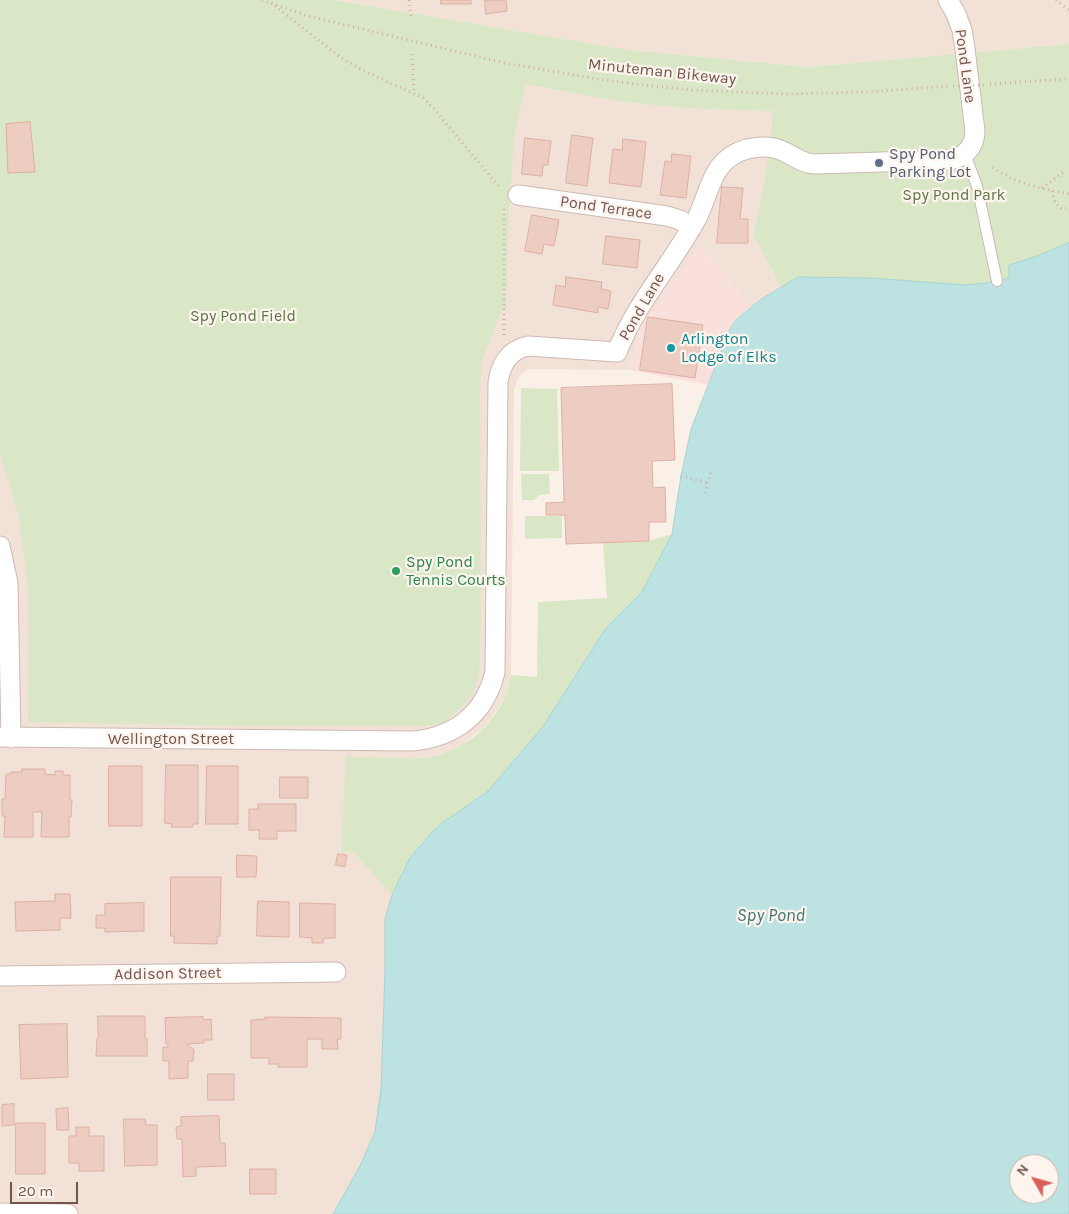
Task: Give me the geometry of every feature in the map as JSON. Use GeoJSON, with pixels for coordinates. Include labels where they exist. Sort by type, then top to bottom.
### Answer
{"type":"FeatureCollection","features":[{"type":"Feature","properties":{"kind":"street","name":"Pond Lane"},"geometry":{"type":"LineString","coordinates":[[511,354],[522,347],[534,346],[617,352],[635,314],[692,227],[716,173],[727,159],[734,154],[761,147],[777,148],[797,160],[814,164],[949,160],[965,154],[974,142],[975,132],[962,30],[948,0]]}},
{"type":"Feature","properties":{"kind":"street","name":"Pond Terrace"},"geometry":{"type":"LineString","coordinates":[[511,194],[668,216],[692,227]]}},
{"type":"Feature","properties":{"kind":"street","name":"Wellington Street"},"geometry":{"type":"LineString","coordinates":[[6,738],[413,741],[436,738],[453,730],[481,704],[490,689],[495,672],[498,383],[500,370],[511,354]]}},
{"type":"Feature","properties":{"kind":"street"},"geometry":{"type":"LineString","coordinates":[[0,546],[8,583],[6,738]]}},
{"type":"Feature","properties":{"kind":"street","name":"Addison Street"},"geometry":{"type":"LineString","coordinates":[[0,976],[336,972]]}},
{"type":"Feature","properties":{"kind":"street"},"geometry":{"type":"LineString","coordinates":[[0,1213],[68,1214]]}},
{"type":"Feature","properties":{"kind":"lane"},"geometry":{"type":"LineString","coordinates":[[965,154],[977,186],[997,281]]}},
{"type":"Feature","properties":{"kind":"path","name":"Minuteman Bikeway"},"geometry":{"type":"LineString","coordinates":[[262,0],[308,16],[505,63],[643,85],[786,94],[866,92],[1069,79]]}},
{"type":"Feature","properties":{"kind":"path"},"geometry":{"type":"LineString","coordinates":[[410,0],[411,19]]}},
{"type":"Feature","properties":{"kind":"path"},"geometry":{"type":"LineString","coordinates":[[1056,0],[1069,10]]}},
{"type":"Feature","properties":{"kind":"path"},"geometry":{"type":"LineString","coordinates":[[272,4],[340,57],[362,70],[423,98],[511,194],[504,338],[511,354]]}},
{"type":"Feature","properties":{"kind":"path"},"geometry":{"type":"LineString","coordinates":[[412,54],[414,93]]}},
{"type":"Feature","properties":{"kind":"path"},"geometry":{"type":"LineString","coordinates":[[993,167],[1004,175],[1041,188],[1069,194]]}},
{"type":"Feature","properties":{"kind":"path"},"geometry":{"type":"LineString","coordinates":[[1041,188],[1066,170]]}},
{"type":"Feature","properties":{"kind":"path"},"geometry":{"type":"LineString","coordinates":[[1052,191],[1054,203],[1062,209],[1069,208]]}},
{"type":"Feature","properties":{"kind":"path"},"geometry":{"type":"LineString","coordinates":[[705,492],[711,472]]}},
{"type":"Feature","properties":{"kind":"path"},"geometry":{"type":"LineString","coordinates":[[681,476],[708,483]]}},
{"type":"Feature","properties":{"kind":"shaded area"},"geometry":{"type":"Polygon","coordinates":[[[0,0],[517,121],[526,84],[636,103],[689,108],[773,111],[768,160],[760,209],[753,235],[781,287],[751,307],[700,246],[639,329],[630,370],[529,369],[521,374],[514,390],[511,675],[506,694],[486,725],[462,745],[449,752],[421,758],[347,756],[341,852],[353,852],[392,895],[385,919],[381,1089],[375,1132],[360,1166],[333,1214],[0,1214],[0,0]]]}},
{"type":"Feature","properties":{"kind":"shaded area"},"geometry":{"type":"Polygon","coordinates":[[[332,0],[1069,0],[1069,44],[808,67],[630,50],[332,0]]]}},
{"type":"Feature","properties":{"kind":"shaded area"},"geometry":{"type":"Polygon","coordinates":[[[700,245],[751,307],[731,327],[708,385],[630,370],[639,329],[700,245]]]}},
{"type":"Feature","properties":{"kind":"green space","name":"Spy Pond Field"},"geometry":{"type":"Polygon","coordinates":[[[0,0],[332,0],[630,50],[808,67],[1069,44],[1069,243],[1009,265],[1009,278],[987,283],[965,285],[870,278],[799,277],[781,287],[753,235],[766,173],[773,111],[653,105],[595,97],[526,84],[514,140],[509,209],[506,311],[501,311],[482,361],[480,389],[481,612],[479,675],[474,690],[462,707],[446,721],[424,726],[236,726],[28,722],[29,594],[19,517],[0,453],[0,0]]]}},
{"type":"Feature","properties":{"kind":"green space"},"geometry":{"type":"Polygon","coordinates":[[[521,388],[557,389],[559,471],[520,471],[521,388]]]}},
{"type":"Feature","properties":{"kind":"green space"},"geometry":{"type":"Polygon","coordinates":[[[521,474],[549,474],[550,494],[539,495],[534,500],[522,500],[521,474]]]}},
{"type":"Feature","properties":{"kind":"green space"},"geometry":{"type":"Polygon","coordinates":[[[525,516],[562,516],[562,538],[525,539],[525,516]]]}},
{"type":"Feature","properties":{"kind":"green space"},"geometry":{"type":"Polygon","coordinates":[[[672,534],[642,592],[606,628],[544,725],[487,792],[433,831],[410,858],[392,895],[353,852],[341,852],[346,756],[427,758],[447,752],[468,741],[487,725],[501,705],[511,675],[537,677],[538,602],[607,598],[603,543],[649,541],[672,534]]]}},
{"type":"Feature","properties":{"kind":"water","name":"Spy Pond"},"geometry":{"type":"Polygon","coordinates":[[[1069,243],[1069,1214],[333,1214],[360,1166],[375,1132],[381,1089],[385,919],[392,895],[410,858],[442,823],[487,792],[544,725],[606,628],[642,592],[672,534],[691,429],[731,327],[738,318],[760,300],[798,277],[870,278],[965,285],[1009,278],[1009,265],[1069,243]]]}},
{"type":"Feature","properties":{"kind":"building"},"geometry":{"type":"Polygon","coordinates":[[[441,0],[471,0],[471,4],[441,4],[441,0]]]}},
{"type":"Feature","properties":{"kind":"building"},"geometry":{"type":"Polygon","coordinates":[[[485,0],[506,0],[507,11],[486,14],[485,0]]]}},
{"type":"Feature","properties":{"kind":"building"},"geometry":{"type":"Polygon","coordinates":[[[30,122],[35,172],[8,173],[6,124],[30,122]]]}},
{"type":"Feature","properties":{"kind":"building"},"geometry":{"type":"Polygon","coordinates":[[[572,135],[593,138],[587,186],[566,183],[572,135]]]}},
{"type":"Feature","properties":{"kind":"building"},"geometry":{"type":"Polygon","coordinates":[[[525,138],[551,141],[548,165],[543,165],[542,176],[522,174],[525,138]]]}},
{"type":"Feature","properties":{"kind":"building"},"geometry":{"type":"Polygon","coordinates":[[[623,139],[646,142],[641,187],[609,183],[613,149],[622,150],[623,139]]]}},
{"type":"Feature","properties":{"kind":"building"},"geometry":{"type":"Polygon","coordinates":[[[672,154],[691,156],[686,198],[660,195],[665,161],[671,162],[672,154]]]}},
{"type":"Feature","properties":{"kind":"building"},"geometry":{"type":"Polygon","coordinates":[[[722,187],[743,188],[740,219],[748,219],[748,243],[717,243],[722,187]]]}},
{"type":"Feature","properties":{"kind":"building"},"geometry":{"type":"Polygon","coordinates":[[[532,215],[559,220],[554,246],[544,244],[542,254],[525,251],[532,215]]]}},
{"type":"Feature","properties":{"kind":"building"},"geometry":{"type":"Polygon","coordinates":[[[606,236],[640,240],[637,268],[603,264],[606,236]]]}},
{"type":"Feature","properties":{"kind":"building"},"geometry":{"type":"Polygon","coordinates":[[[566,277],[602,282],[601,289],[611,291],[608,309],[598,307],[598,313],[553,305],[556,285],[565,287],[566,277]]]}},
{"type":"Feature","properties":{"kind":"building","name":"Arlington Lodge of Elks"},"geometry":{"type":"Polygon","coordinates":[[[648,317],[703,325],[695,378],[640,370],[648,317]]]}},
{"type":"Feature","properties":{"kind":"building"},"geometry":{"type":"Polygon","coordinates":[[[672,384],[675,460],[652,461],[653,488],[665,487],[666,522],[649,522],[649,541],[566,544],[565,515],[546,515],[546,503],[564,502],[561,388],[672,384]]]}},
{"type":"Feature","properties":{"kind":"building"},"geometry":{"type":"Polygon","coordinates":[[[166,765],[198,765],[198,824],[193,824],[193,827],[171,827],[172,824],[165,823],[166,765]]]}},
{"type":"Feature","properties":{"kind":"building"},"geometry":{"type":"Polygon","coordinates":[[[109,766],[142,766],[142,826],[109,826],[109,766]]]}},
{"type":"Feature","properties":{"kind":"building"},"geometry":{"type":"Polygon","coordinates":[[[207,766],[238,766],[238,824],[206,824],[207,766]]]}},
{"type":"Feature","properties":{"kind":"building"},"geometry":{"type":"Polygon","coordinates":[[[22,769],[45,769],[45,774],[55,775],[55,771],[63,771],[63,775],[70,775],[70,800],[72,800],[71,817],[69,817],[69,837],[41,837],[42,812],[33,812],[33,837],[4,837],[5,816],[2,816],[2,799],[5,799],[6,774],[22,772],[22,769]]]}},
{"type":"Feature","properties":{"kind":"building"},"geometry":{"type":"Polygon","coordinates":[[[280,777],[308,777],[308,798],[280,798],[280,777]]]}},
{"type":"Feature","properties":{"kind":"building"},"geometry":{"type":"Polygon","coordinates":[[[258,804],[296,804],[296,831],[277,831],[277,839],[259,839],[259,830],[249,830],[249,809],[258,809],[258,804]]]}},
{"type":"Feature","properties":{"kind":"building"},"geometry":{"type":"Polygon","coordinates":[[[338,854],[347,855],[345,867],[336,865],[338,854]]]}},
{"type":"Feature","properties":{"kind":"building"},"geometry":{"type":"Polygon","coordinates":[[[237,855],[257,856],[256,877],[237,877],[237,855]]]}},
{"type":"Feature","properties":{"kind":"building"},"geometry":{"type":"Polygon","coordinates":[[[171,877],[221,877],[220,936],[217,936],[217,944],[174,943],[174,936],[171,936],[171,877]]]}},
{"type":"Feature","properties":{"kind":"building"},"geometry":{"type":"Polygon","coordinates":[[[55,894],[70,894],[71,918],[60,918],[60,930],[16,931],[15,902],[55,901],[55,894]]]}},
{"type":"Feature","properties":{"kind":"building"},"geometry":{"type":"Polygon","coordinates":[[[258,901],[289,902],[289,937],[257,936],[258,901]]]}},
{"type":"Feature","properties":{"kind":"building"},"geometry":{"type":"Polygon","coordinates":[[[144,903],[144,931],[105,932],[105,928],[96,928],[96,915],[105,915],[105,904],[144,903]]]}},
{"type":"Feature","properties":{"kind":"building"},"geometry":{"type":"Polygon","coordinates":[[[300,903],[335,904],[335,938],[324,938],[323,943],[312,943],[312,938],[300,937],[300,903]]]}},
{"type":"Feature","properties":{"kind":"building"},"geometry":{"type":"Polygon","coordinates":[[[98,1016],[145,1016],[147,1056],[96,1056],[98,1016]]]}},
{"type":"Feature","properties":{"kind":"building"},"geometry":{"type":"Polygon","coordinates":[[[203,1017],[204,1020],[211,1019],[212,1040],[204,1040],[204,1043],[187,1044],[194,1050],[193,1061],[188,1061],[188,1078],[169,1079],[169,1061],[163,1061],[163,1047],[168,1047],[168,1044],[166,1044],[165,1018],[203,1017]]]}},
{"type":"Feature","properties":{"kind":"building"},"geometry":{"type":"Polygon","coordinates":[[[265,1017],[341,1018],[341,1039],[337,1039],[338,1049],[322,1049],[322,1039],[307,1039],[307,1067],[278,1067],[278,1064],[269,1064],[269,1058],[251,1058],[251,1020],[266,1019],[265,1017]]]}},
{"type":"Feature","properties":{"kind":"building"},"geometry":{"type":"Polygon","coordinates":[[[67,1024],[68,1077],[21,1079],[19,1025],[67,1024]]]}},
{"type":"Feature","properties":{"kind":"building"},"geometry":{"type":"Polygon","coordinates":[[[208,1074],[234,1074],[234,1100],[208,1100],[208,1074]]]}},
{"type":"Feature","properties":{"kind":"building"},"geometry":{"type":"Polygon","coordinates":[[[14,1104],[14,1125],[2,1126],[2,1105],[14,1104]]]}},
{"type":"Feature","properties":{"kind":"building"},"geometry":{"type":"Polygon","coordinates":[[[68,1108],[69,1130],[57,1130],[56,1109],[68,1108]]]}},
{"type":"Feature","properties":{"kind":"building"},"geometry":{"type":"Polygon","coordinates":[[[219,1116],[220,1143],[225,1143],[226,1166],[196,1167],[196,1176],[183,1177],[182,1139],[177,1139],[176,1127],[181,1126],[181,1117],[219,1116]]]}},
{"type":"Feature","properties":{"kind":"building"},"geometry":{"type":"Polygon","coordinates":[[[124,1119],[145,1119],[146,1125],[157,1125],[157,1165],[125,1166],[124,1119]]]}},
{"type":"Feature","properties":{"kind":"building"},"geometry":{"type":"Polygon","coordinates":[[[16,1123],[45,1123],[45,1174],[16,1174],[16,1123]]]}},
{"type":"Feature","properties":{"kind":"building"},"geometry":{"type":"Polygon","coordinates":[[[76,1127],[89,1127],[89,1136],[104,1136],[104,1171],[79,1171],[79,1163],[69,1163],[69,1136],[76,1136],[76,1127]]]}},
{"type":"Feature","properties":{"kind":"building"},"geometry":{"type":"Polygon","coordinates":[[[250,1169],[276,1169],[276,1194],[250,1194],[250,1169]]]}},
{"type":"Feature","properties":{"kind":"place","name":"Spy Pond Parking Lot"},"geometry":{"type":"Point","coordinates":[879,163]}},
{"type":"Feature","properties":{"kind":"place","name":"Arlington Lodge of Elks"},"geometry":{"type":"Point","coordinates":[671,348]}},
{"type":"Feature","properties":{"kind":"place","name":"Spy Pond Tennis Courts"},"geometry":{"type":"Point","coordinates":[396,571]}},
{"type":"Feature","properties":{"kind":"park label","name":"Spy Pond Park"},"geometry":{"type":"Point","coordinates":[954,195]}}]}
